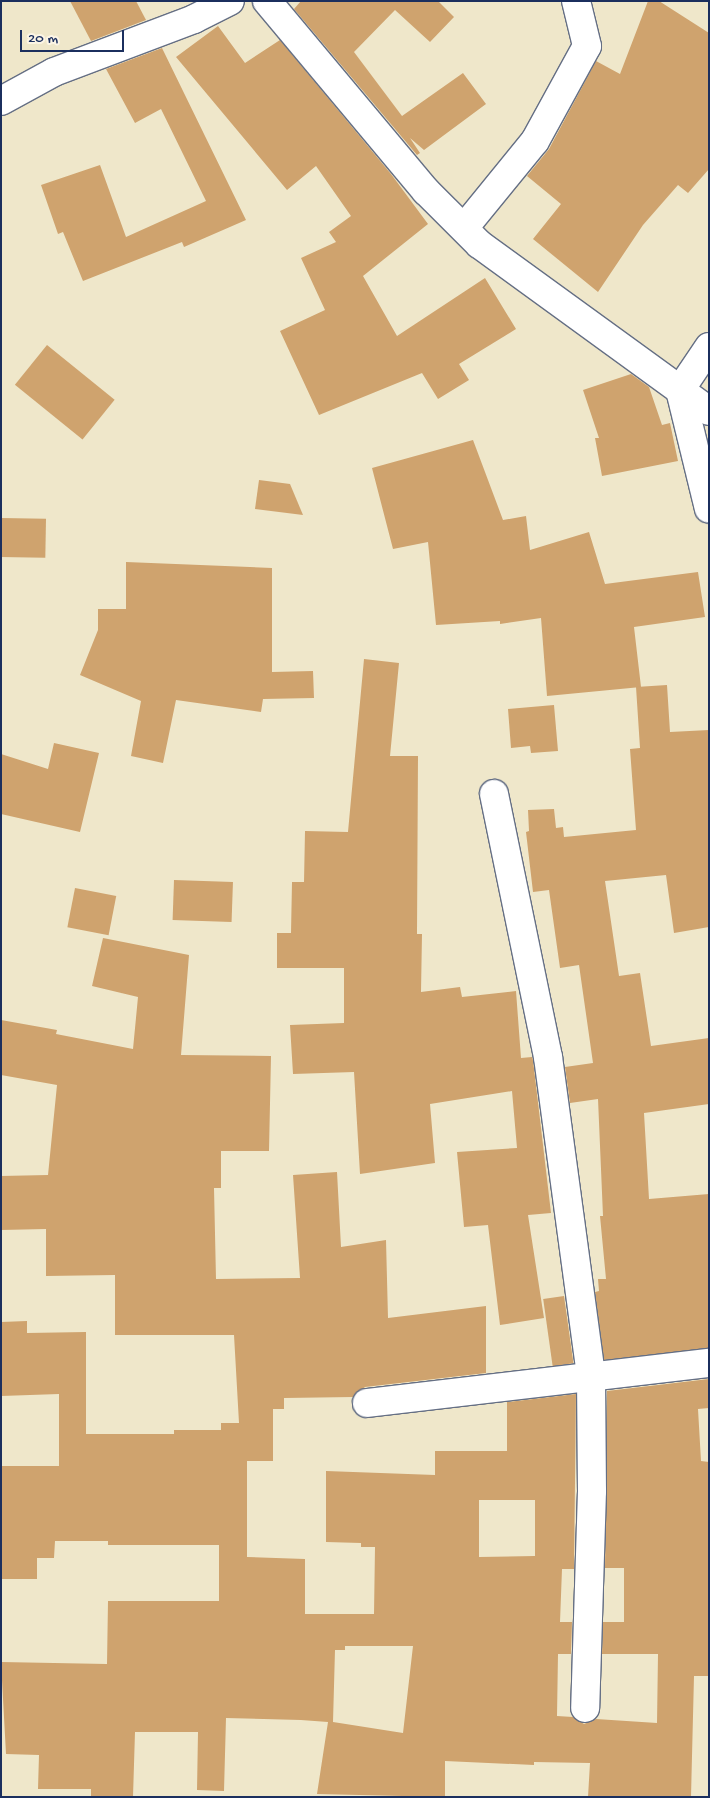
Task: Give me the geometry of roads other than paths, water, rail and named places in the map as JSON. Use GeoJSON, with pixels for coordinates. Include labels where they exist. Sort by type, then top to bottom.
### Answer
{"type":"FeatureCollection","features":[{"type":"Feature","properties":{"kind":"street"},"geometry":{"type":"LineString","coordinates":[[1,101],[54,72],[194,19],[230,1]]}},
{"type":"Feature","properties":{"kind":"street"},"geometry":{"type":"LineString","coordinates":[[267,1],[426,191],[479,244],[709,411]]}},
{"type":"Feature","properties":{"kind":"street"},"geometry":{"type":"LineString","coordinates":[[464,228],[535,141],[587,46],[576,1]]}},
{"type":"Feature","properties":{"kind":"street"},"geometry":{"type":"LineString","coordinates":[[709,347],[680,390],[709,509]]}},
{"type":"Feature","properties":{"kind":"street"},"geometry":{"type":"LineString","coordinates":[[494,794],[548,1057],[591,1377],[592,1491],[585,1708]]}},
{"type":"Feature","properties":{"kind":"street"},"geometry":{"type":"LineString","coordinates":[[367,1402],[709,1362]]}}]}
